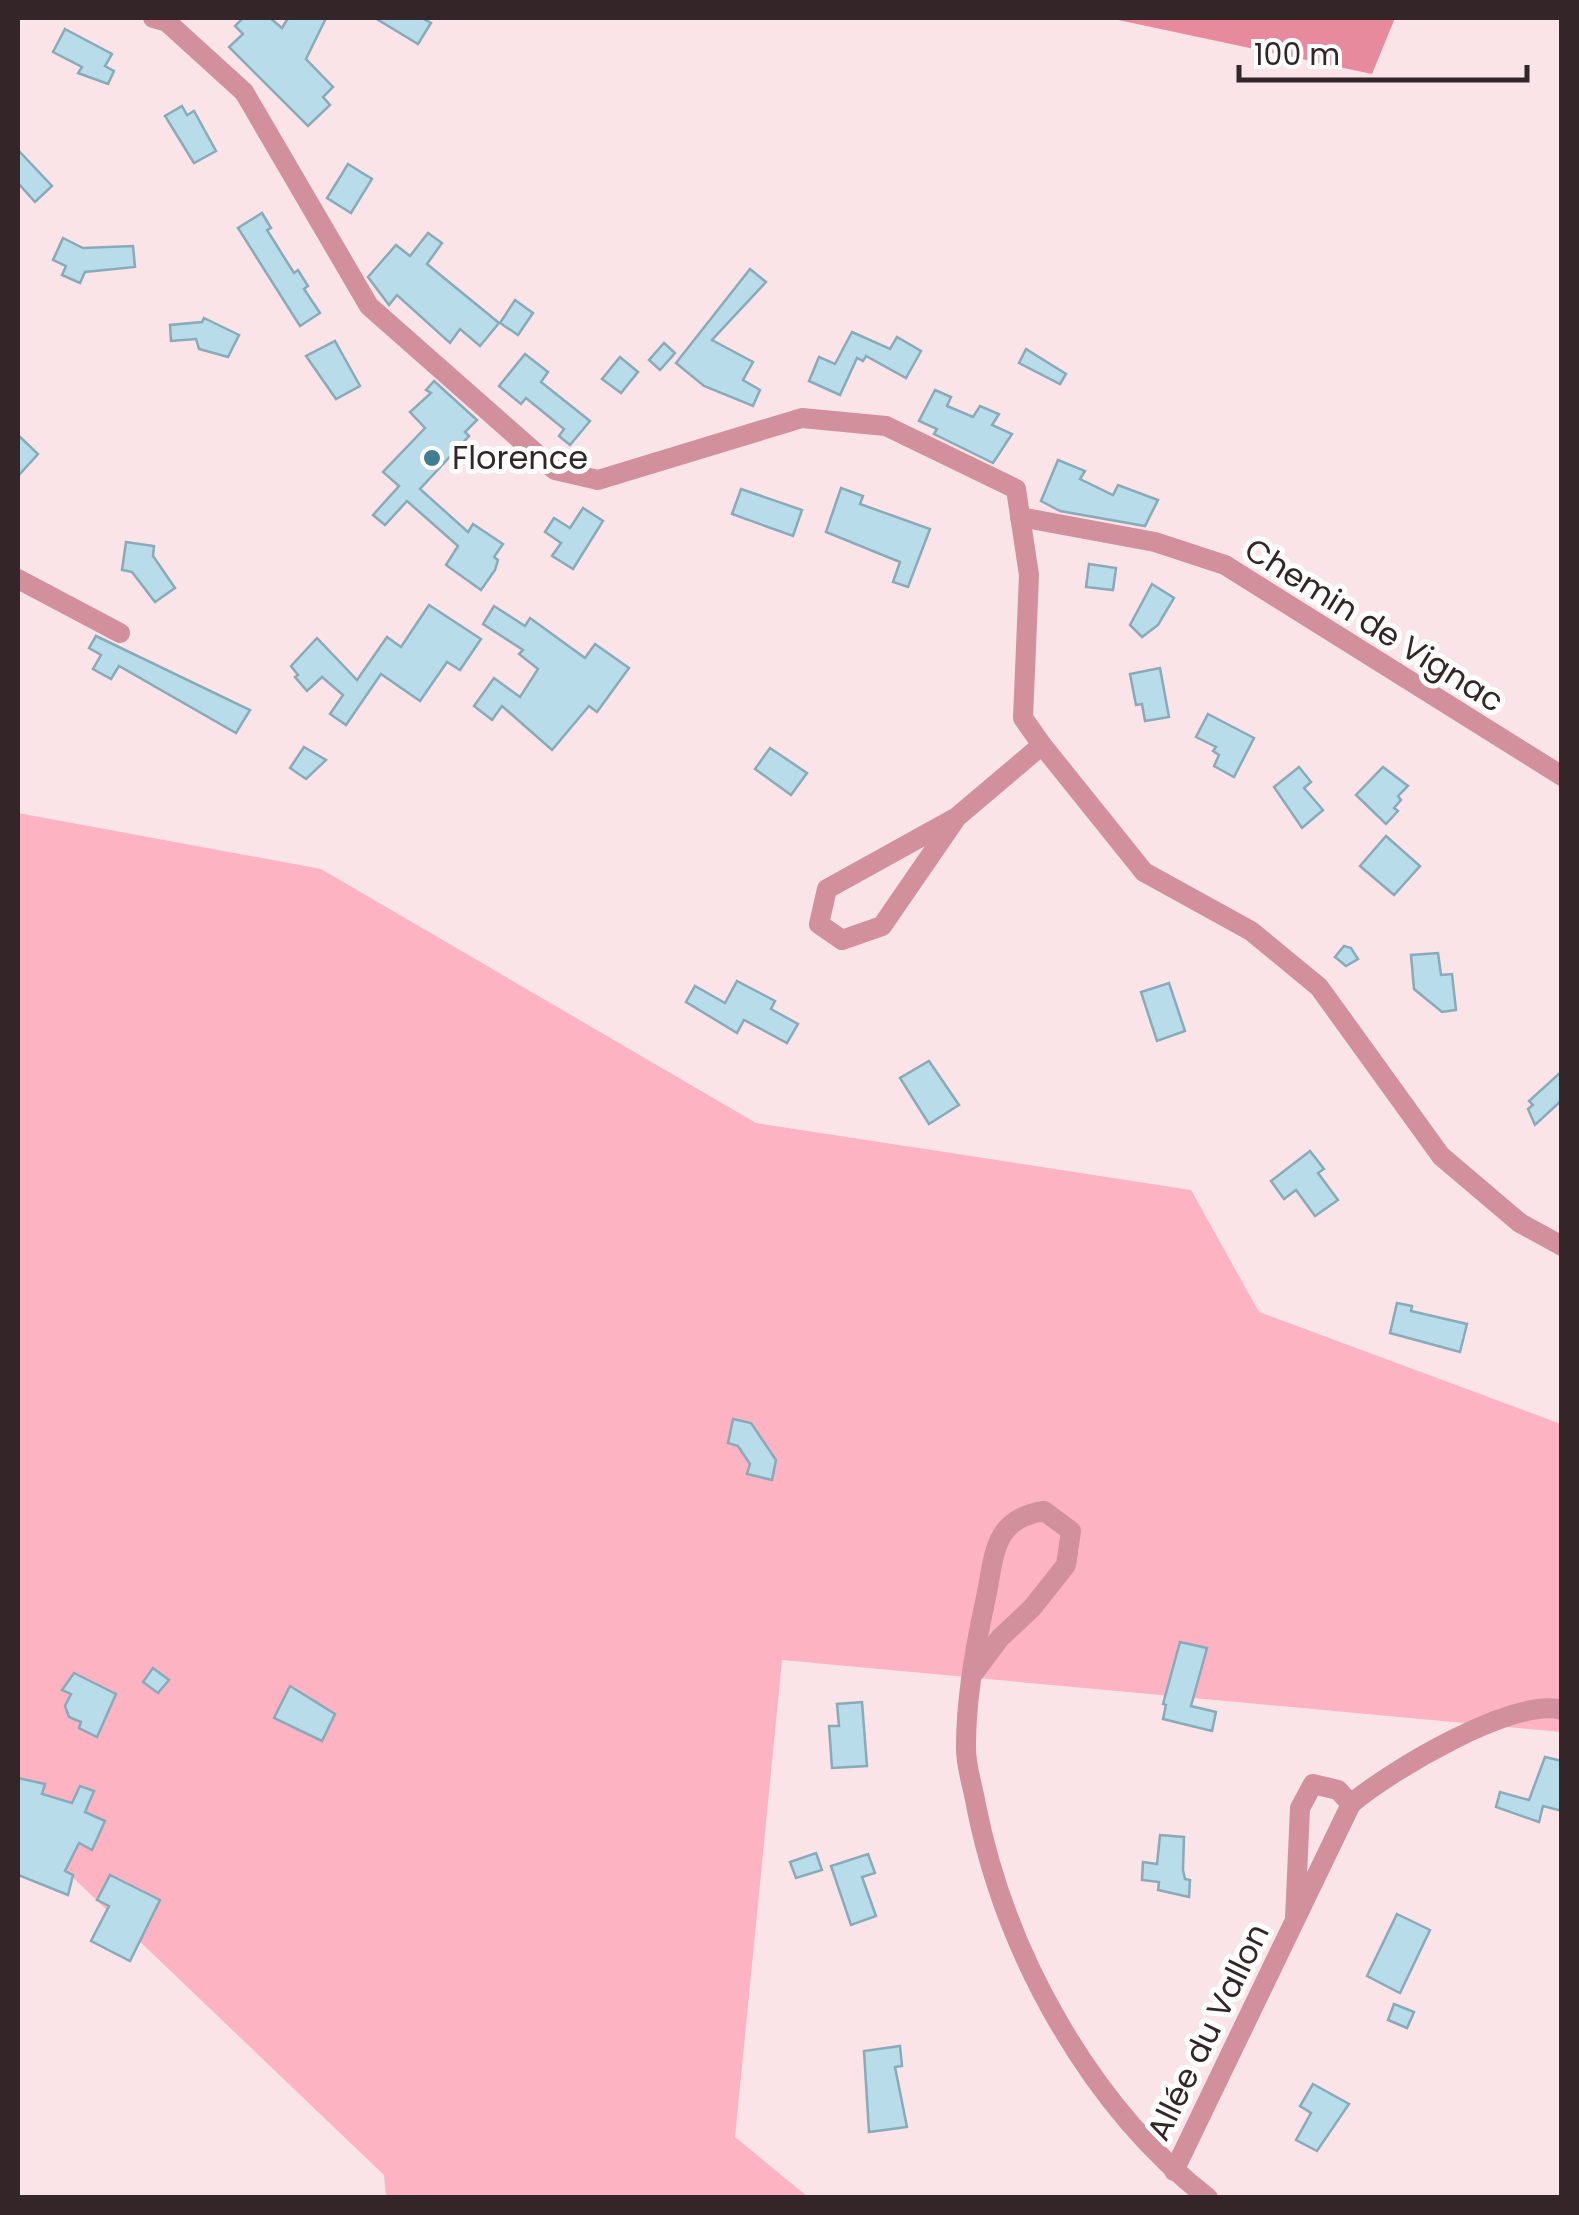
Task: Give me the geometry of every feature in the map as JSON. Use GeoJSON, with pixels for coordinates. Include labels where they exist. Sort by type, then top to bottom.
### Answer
{"type":"FeatureCollection","features":[{"type":"Feature","properties":{"kind":"street"},"geometry":{"type":"LineString","coordinates":[[163,19],[244,92],[369,306],[555,470],[598,480],[802,418],[886,426],[1016,489],[1028,576],[1023,718],[1042,745],[1144,872],[1250,930],[1319,987],[1441,1156],[1520,1223],[1562,1246]]}},
{"type":"Feature","properties":{"kind":"street","name":"Chemin de Vignac"},"geometry":{"type":"LineString","coordinates":[[1020,517],[1155,542],[1225,565],[1562,776]]}},
{"type":"Feature","properties":{"kind":"street"},"geometry":{"type":"LineString","coordinates":[[18,579],[120,633]]}},
{"type":"Feature","properties":{"kind":"street"},"geometry":{"type":"LineString","coordinates":[[957,817],[882,926],[842,940],[819,924],[826,889],[957,817],[1042,745]]}},
{"type":"Feature","properties":{"kind":"street","name":"Allée du Vallon"},"geometry":{"type":"LineString","coordinates":[[973,1674],[1000,1638],[1032,1608],[1066,1566],[1072,1531],[1044,1511],[1023,1514],[1000,1533],[973,1674],[965,1748],[986,1858],[1025,1959],[1090,2070],[1174,2171],[1208,2198]]}},
{"type":"Feature","properties":{"kind":"street","name":"Allée du Vallon"},"geometry":{"type":"LineString","coordinates":[[1174,2171],[1351,1804],[1374,1784],[1426,1754],[1512,1713],[1534,1707],[1562,1710]]}},
{"type":"Feature","properties":{"kind":"street","name":"Allée du Vallon"},"geometry":{"type":"LineString","coordinates":[[1296,1919],[1300,1808],[1313,1784],[1338,1790],[1351,1804]]}},
{"type":"Feature","properties":{"kind":"shaded area"},"geometry":{"type":"Polygon","coordinates":[[[1109,18],[1395,18],[1372,74],[1109,18]]]}},
{"type":"Feature","properties":{"kind":"shaded area"},"geometry":{"type":"Polygon","coordinates":[[[18,813],[321,869],[756,1123],[1191,1190],[1259,1312],[1561,1424],[1561,1732],[782,1660],[735,2137],[808,2197],[386,2197],[384,2175],[18,1825],[18,813]]]}},
{"type":"Feature","properties":{"kind":"building"},"geometry":{"type":"Polygon","coordinates":[[[243,18],[270,18],[282,28],[288,18],[326,18],[306,59],[333,87],[323,97],[330,105],[308,126],[229,47],[243,34],[235,26],[243,18]]]}},
{"type":"Feature","properties":{"kind":"building"},"geometry":{"type":"Polygon","coordinates":[[[375,18],[422,18],[431,23],[418,44],[375,18]]]}},
{"type":"Feature","properties":{"kind":"building"},"geometry":{"type":"Polygon","coordinates":[[[65,29],[112,54],[105,66],[114,71],[108,84],[78,73],[82,67],[53,52],[65,29]]]}},
{"type":"Feature","properties":{"kind":"building"},"geometry":{"type":"Polygon","coordinates":[[[182,106],[187,115],[194,111],[216,151],[194,163],[165,116],[182,106]]]}},
{"type":"Feature","properties":{"kind":"building"},"geometry":{"type":"Polygon","coordinates":[[[18,150],[52,186],[35,202],[18,183],[18,150]]]}},
{"type":"Feature","properties":{"kind":"building"},"geometry":{"type":"Polygon","coordinates":[[[348,164],[372,179],[351,213],[327,198],[348,164]]]}},
{"type":"Feature","properties":{"kind":"building"},"geometry":{"type":"Polygon","coordinates":[[[262,213],[271,228],[267,230],[294,273],[298,270],[308,286],[304,289],[320,313],[300,326],[238,228],[262,213]]]}},
{"type":"Feature","properties":{"kind":"building"},"geometry":{"type":"Polygon","coordinates":[[[428,233],[442,243],[427,264],[499,323],[480,346],[460,329],[450,343],[397,295],[389,305],[368,277],[396,245],[410,256],[428,233]]]}},
{"type":"Feature","properties":{"kind":"building"},"geometry":{"type":"Polygon","coordinates":[[[63,238],[83,248],[133,246],[135,267],[85,272],[80,283],[62,275],[66,266],[53,260],[63,238]]]}},
{"type":"Feature","properties":{"kind":"building"},"geometry":{"type":"Polygon","coordinates":[[[750,269],[766,282],[712,340],[753,362],[743,380],[760,390],[753,406],[704,386],[676,363],[750,269]]]}},
{"type":"Feature","properties":{"kind":"building"},"geometry":{"type":"Polygon","coordinates":[[[515,300],[533,313],[518,335],[500,323],[515,300]]]}},
{"type":"Feature","properties":{"kind":"building"},"geometry":{"type":"Polygon","coordinates":[[[204,318],[239,335],[228,357],[199,349],[196,339],[171,341],[170,325],[202,322],[204,318]]]}},
{"type":"Feature","properties":{"kind":"building"},"geometry":{"type":"Polygon","coordinates":[[[852,332],[890,349],[897,337],[921,351],[906,378],[866,356],[863,361],[857,358],[840,395],[809,381],[819,357],[835,364],[852,332]]]}},
{"type":"Feature","properties":{"kind":"building"},"geometry":{"type":"Polygon","coordinates":[[[335,341],[360,386],[336,399],[306,356],[335,341]]]}},
{"type":"Feature","properties":{"kind":"building"},"geometry":{"type":"Polygon","coordinates":[[[664,343],[675,353],[660,370],[649,360],[664,343]]]}},
{"type":"Feature","properties":{"kind":"building"},"geometry":{"type":"Polygon","coordinates":[[[1026,349],[1066,374],[1060,384],[1019,363],[1026,349]]]}},
{"type":"Feature","properties":{"kind":"building"},"geometry":{"type":"Polygon","coordinates":[[[525,354],[548,372],[541,382],[590,421],[570,445],[559,436],[564,429],[526,398],[521,404],[499,386],[525,354]]]}},
{"type":"Feature","properties":{"kind":"building"},"geometry":{"type":"Polygon","coordinates":[[[620,357],[638,372],[621,393],[602,379],[620,357]]]}},
{"type":"Feature","properties":{"kind":"building"},"geometry":{"type":"Polygon","coordinates":[[[434,381],[477,420],[465,432],[469,436],[420,489],[468,532],[473,524],[503,544],[494,557],[498,560],[495,570],[481,590],[446,565],[458,546],[407,501],[385,525],[373,515],[399,486],[383,472],[425,428],[410,412],[431,393],[426,390],[434,381]]]}},
{"type":"Feature","properties":{"kind":"building"},"geometry":{"type":"Polygon","coordinates":[[[935,390],[951,397],[947,406],[973,417],[980,406],[999,414],[992,425],[1012,434],[993,463],[934,434],[937,429],[919,421],[935,390]]]}},
{"type":"Feature","properties":{"kind":"building"},"geometry":{"type":"Polygon","coordinates":[[[18,435],[38,454],[18,476],[18,435]]]}},
{"type":"Feature","properties":{"kind":"building"},"geometry":{"type":"Polygon","coordinates":[[[1058,460],[1085,471],[1080,479],[1113,495],[1118,485],[1158,500],[1145,526],[1060,511],[1041,501],[1058,460]]]}},
{"type":"Feature","properties":{"kind":"building"},"geometry":{"type":"Polygon","coordinates":[[[841,488],[863,496],[860,504],[930,529],[908,587],[893,582],[900,562],[826,532],[841,488]]]}},
{"type":"Feature","properties":{"kind":"building"},"geometry":{"type":"Polygon","coordinates":[[[741,489],[802,510],[793,536],[732,514],[741,489]]]}},
{"type":"Feature","properties":{"kind":"building"},"geometry":{"type":"Polygon","coordinates":[[[583,508],[603,521],[573,569],[552,556],[561,543],[545,532],[554,518],[570,528],[583,508]]]}},
{"type":"Feature","properties":{"kind":"building"},"geometry":{"type":"Polygon","coordinates":[[[126,542],[154,546],[153,556],[175,588],[155,602],[132,572],[122,570],[126,542]]]}},
{"type":"Feature","properties":{"kind":"building"},"geometry":{"type":"Polygon","coordinates":[[[1089,564],[1116,568],[1113,590],[1086,587],[1089,564]]]}},
{"type":"Feature","properties":{"kind":"building"},"geometry":{"type":"Polygon","coordinates":[[[1152,584],[1174,598],[1158,625],[1142,637],[1130,625],[1152,584]]]}},
{"type":"Feature","properties":{"kind":"building"},"geometry":{"type":"Polygon","coordinates":[[[429,605],[481,639],[460,670],[447,662],[420,701],[381,674],[346,725],[330,714],[343,695],[322,677],[307,691],[295,677],[298,675],[291,666],[317,638],[357,680],[387,637],[401,647],[429,605]]]}},
{"type":"Feature","properties":{"kind":"building"},"geometry":{"type":"Polygon","coordinates":[[[494,606],[525,626],[530,618],[585,658],[595,644],[629,668],[597,712],[589,706],[552,750],[502,706],[492,720],[474,706],[494,678],[520,697],[538,669],[519,654],[523,650],[483,624],[494,606]]]}},
{"type":"Feature","properties":{"kind":"building"},"geometry":{"type":"Polygon","coordinates":[[[96,636],[250,710],[236,733],[119,666],[111,679],[93,669],[101,655],[89,648],[96,636]]]}},
{"type":"Feature","properties":{"kind":"building"},"geometry":{"type":"Polygon","coordinates":[[[1160,668],[1169,717],[1145,721],[1142,704],[1136,705],[1130,674],[1160,668]]]}},
{"type":"Feature","properties":{"kind":"building"},"geometry":{"type":"Polygon","coordinates":[[[1208,714],[1254,738],[1234,777],[1214,766],[1219,755],[1213,751],[1216,747],[1196,737],[1208,714]]]}},
{"type":"Feature","properties":{"kind":"building"},"geometry":{"type":"Polygon","coordinates":[[[304,747],[326,760],[306,779],[290,768],[304,747]]]}},
{"type":"Feature","properties":{"kind":"building"},"geometry":{"type":"Polygon","coordinates":[[[770,748],[807,773],[791,795],[755,769],[770,748]]]}},
{"type":"Feature","properties":{"kind":"building"},"geometry":{"type":"Polygon","coordinates":[[[1299,767],[1311,782],[1304,788],[1323,810],[1302,828],[1274,787],[1299,767]]]}},
{"type":"Feature","properties":{"kind":"building"},"geometry":{"type":"Polygon","coordinates":[[[1383,767],[1408,786],[1398,796],[1401,800],[1394,808],[1398,811],[1386,824],[1356,795],[1383,767]]]}},
{"type":"Feature","properties":{"kind":"building"},"geometry":{"type":"Polygon","coordinates":[[[1386,836],[1420,866],[1394,895],[1360,866],[1386,836]]]}},
{"type":"Feature","properties":{"kind":"building"},"geometry":{"type":"Polygon","coordinates":[[[1344,946],[1351,948],[1358,959],[1346,966],[1335,957],[1344,946]]]}},
{"type":"Feature","properties":{"kind":"building"},"geometry":{"type":"Polygon","coordinates":[[[1438,953],[1441,975],[1452,974],[1456,1010],[1442,1012],[1414,989],[1411,955],[1438,953]]]}},
{"type":"Feature","properties":{"kind":"building"},"geometry":{"type":"Polygon","coordinates":[[[737,981],[775,1001],[771,1009],[798,1024],[787,1043],[744,1020],[737,1033],[686,1002],[695,986],[725,1003],[737,981]]]}},
{"type":"Feature","properties":{"kind":"building"},"geometry":{"type":"Polygon","coordinates":[[[1169,983],[1185,1031],[1157,1041],[1141,992],[1169,983]]]}},
{"type":"Feature","properties":{"kind":"building"},"geometry":{"type":"Polygon","coordinates":[[[929,1061],[959,1105],[929,1124],[900,1078],[929,1061]]]}},
{"type":"Feature","properties":{"kind":"building"},"geometry":{"type":"Polygon","coordinates":[[[1562,1071],[1562,1100],[1535,1125],[1529,1101],[1562,1071]]]}},
{"type":"Feature","properties":{"kind":"building"},"geometry":{"type":"Polygon","coordinates":[[[1310,1151],[1324,1169],[1318,1173],[1338,1200],[1315,1216],[1296,1190],[1284,1199],[1271,1181],[1310,1151]]]}},
{"type":"Feature","properties":{"kind":"building"},"geometry":{"type":"Polygon","coordinates":[[[1397,1303],[1412,1306],[1411,1311],[1467,1324],[1460,1352],[1390,1333],[1397,1303]]]}},
{"type":"Feature","properties":{"kind":"building"},"geometry":{"type":"Polygon","coordinates":[[[733,1419],[751,1423],[776,1460],[772,1480],[747,1474],[750,1464],[738,1446],[728,1443],[733,1419]]]}},
{"type":"Feature","properties":{"kind":"building"},"geometry":{"type":"Polygon","coordinates":[[[1180,1642],[1207,1648],[1191,1706],[1216,1712],[1212,1731],[1163,1719],[1163,1704],[1180,1642]]]}},
{"type":"Feature","properties":{"kind":"building"},"geometry":{"type":"Polygon","coordinates":[[[153,1668],[169,1680],[158,1693],[143,1682],[153,1668]]]}},
{"type":"Feature","properties":{"kind":"building"},"geometry":{"type":"Polygon","coordinates":[[[74,1673],[116,1694],[97,1737],[79,1728],[81,1722],[69,1717],[65,1706],[71,1694],[62,1690],[74,1673]]]}},
{"type":"Feature","properties":{"kind":"building"},"geometry":{"type":"Polygon","coordinates":[[[290,1686],[335,1714],[322,1741],[274,1718],[290,1686]]]}},
{"type":"Feature","properties":{"kind":"building"},"geometry":{"type":"Polygon","coordinates":[[[862,1702],[867,1766],[832,1768],[829,1726],[839,1726],[837,1704],[862,1702]]]}},
{"type":"Feature","properties":{"kind":"building"},"geometry":{"type":"Polygon","coordinates":[[[1545,1757],[1562,1761],[1562,1811],[1543,1806],[1539,1822],[1496,1807],[1500,1792],[1529,1800],[1545,1757]]]}},
{"type":"Feature","properties":{"kind":"building"},"geometry":{"type":"Polygon","coordinates":[[[18,1778],[45,1784],[42,1794],[72,1803],[80,1786],[94,1791],[85,1812],[105,1821],[92,1850],[79,1843],[65,1871],[73,1875],[68,1895],[18,1875],[18,1778]]]}},
{"type":"Feature","properties":{"kind":"building"},"geometry":{"type":"Polygon","coordinates":[[[1160,1835],[1184,1837],[1183,1870],[1185,1879],[1190,1880],[1189,1897],[1158,1890],[1159,1882],[1142,1880],[1143,1862],[1157,1864],[1160,1835]]]}},
{"type":"Feature","properties":{"kind":"building"},"geometry":{"type":"Polygon","coordinates":[[[816,1853],[822,1870],[796,1878],[790,1862],[816,1853]]]}},
{"type":"Feature","properties":{"kind":"building"},"geometry":{"type":"Polygon","coordinates":[[[868,1854],[875,1873],[862,1877],[876,1916],[851,1925],[831,1866],[868,1854]]]}},
{"type":"Feature","properties":{"kind":"building"},"geometry":{"type":"Polygon","coordinates":[[[110,1875],[160,1900],[130,1961],[91,1941],[109,1906],[97,1900],[110,1875]]]}},
{"type":"Feature","properties":{"kind":"building"},"geometry":{"type":"Polygon","coordinates":[[[1397,1914],[1430,1930],[1400,1993],[1367,1976],[1397,1914]]]}},
{"type":"Feature","properties":{"kind":"building"},"geometry":{"type":"Polygon","coordinates":[[[1394,2004],[1414,2012],[1407,2028],[1388,2020],[1394,2004]]]}},
{"type":"Feature","properties":{"kind":"building"},"geometry":{"type":"Polygon","coordinates":[[[900,2046],[902,2066],[895,2067],[907,2127],[869,2132],[864,2051],[900,2046]]]}},
{"type":"Feature","properties":{"kind":"building"},"geometry":{"type":"Polygon","coordinates":[[[1313,2084],[1349,2104],[1317,2151],[1296,2140],[1311,2113],[1300,2106],[1313,2084]]]}},
{"type":"Feature","properties":{"kind":"place","name":"Florence"},"geometry":{"type":"Point","coordinates":[432,458]}}]}
